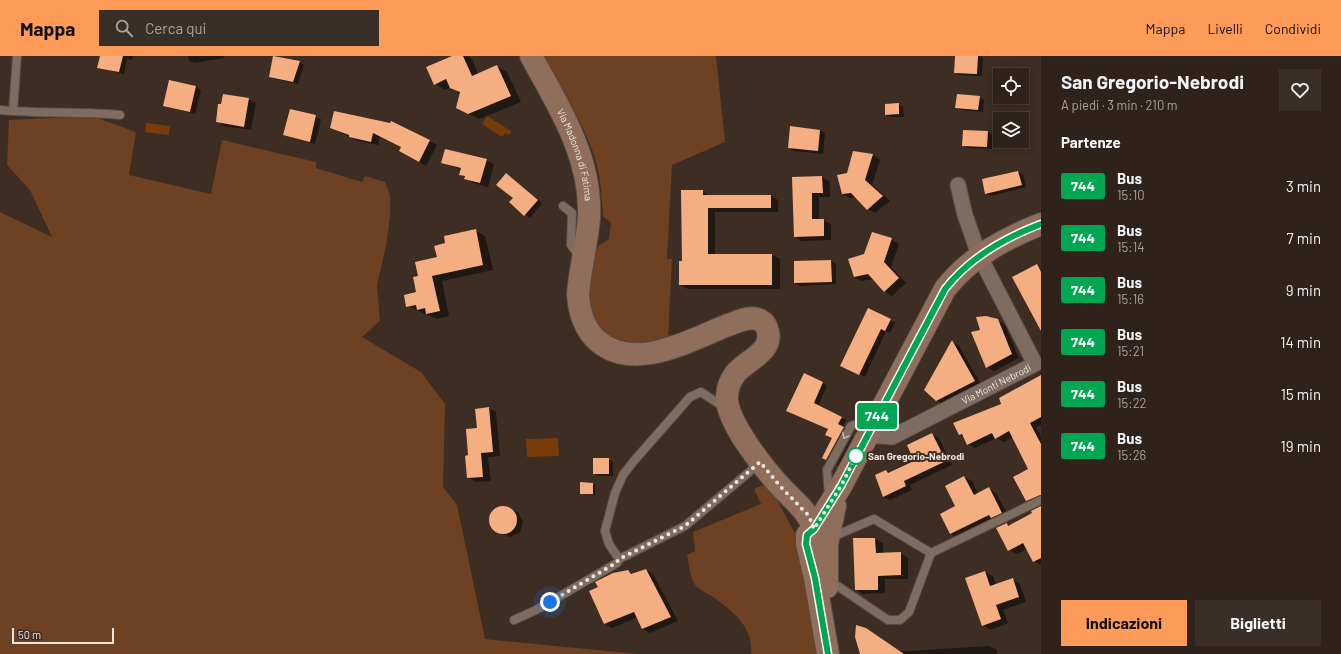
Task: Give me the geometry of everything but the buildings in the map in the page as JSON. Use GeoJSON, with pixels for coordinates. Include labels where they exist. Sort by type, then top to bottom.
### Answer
{"type":"FeatureCollection","features":[{"type":"Feature","properties":{"kind":"main road","name":"Via Madonna di Fatima"},"geometry":{"type":"LineString","coordinates":[[531,56],[567,122],[586,177],[589,219],[578,294],[581,315],[596,340],[617,352],[631,355],[656,352],[749,318],[756,319],[766,325],[769,337],[765,347],[740,369],[731,380],[727,396],[729,411]]}},
{"type":"Feature","properties":{"kind":"main road"},"geometry":{"type":"LineString","coordinates":[[828,654],[819,539],[831,519],[836,494],[945,289],[962,270],[979,256],[1002,241],[1041,224]]}},
{"type":"Feature","properties":{"kind":"main road"},"geometry":{"type":"LineString","coordinates":[[729,411],[740,433],[760,462],[780,486],[809,516],[819,539],[828,602],[839,654]]}},
{"type":"Feature","properties":{"kind":"street"},"geometry":{"type":"LineString","coordinates":[[958,185],[965,215],[979,256]]}},
{"type":"Feature","properties":{"kind":"street","name":"Via Monti Nebrodi"},"geometry":{"type":"LineString","coordinates":[[872,426],[892,436],[1035,364],[979,256]]}},
{"type":"Feature","properties":{"kind":"lane"},"geometry":{"type":"LineString","coordinates":[[13,111],[17,56]]}},
{"type":"Feature","properties":{"kind":"lane"},"geometry":{"type":"LineString","coordinates":[[0,110],[33,113],[93,112],[120,115]]}},
{"type":"Feature","properties":{"kind":"lane"},"geometry":{"type":"LineString","coordinates":[[563,206],[572,213],[571,245],[583,261]]}},
{"type":"Feature","properties":{"kind":"lane"},"geometry":{"type":"LineString","coordinates":[[619,559],[609,544],[606,531],[611,504],[623,475],[690,397],[701,392],[729,411]]}},
{"type":"Feature","properties":{"kind":"lane"},"geometry":{"type":"LineString","coordinates":[[514,620],[536,610],[616,563],[619,559],[685,526],[760,462]]}},
{"type":"Feature","properties":{"kind":"lane"},"geometry":{"type":"LineString","coordinates":[[826,581],[836,585],[888,620],[900,620],[909,612],[931,553],[1041,500]]}},
{"type":"Feature","properties":{"kind":"lane"},"geometry":{"type":"LineString","coordinates":[[819,539],[874,519],[931,553]]}},
{"type":"Feature","properties":{"kind":"shaded area"},"geometry":{"type":"Polygon","coordinates":[[[542,56],[716,56],[725,142],[672,165],[667,259],[672,259],[668,339],[635,344],[616,340],[602,330],[591,314],[587,279],[598,246],[609,239],[611,222],[603,217],[598,169],[587,136],[542,56]]]}},
{"type":"Feature","properties":{"kind":"shaded area"},"geometry":{"type":"Polygon","coordinates":[[[92,116],[136,132],[129,175],[211,194],[222,140],[316,162],[316,168],[362,182],[365,176],[385,182],[390,195],[390,217],[386,246],[377,285],[380,321],[362,337],[421,372],[445,404],[443,487],[457,505],[485,639],[637,654],[0,654],[0,212],[52,237],[30,190],[7,165],[9,120],[92,116]]]}},
{"type":"Feature","properties":{"kind":"shaded area"},"geometry":{"type":"Polygon","coordinates":[[[487,116],[511,131],[509,135],[505,133],[502,137],[482,124],[487,116]]]}},
{"type":"Feature","properties":{"kind":"shaded area"},"geometry":{"type":"Polygon","coordinates":[[[146,123],[170,126],[169,135],[145,132],[146,123]]]}},
{"type":"Feature","properties":{"kind":"shaded area"},"geometry":{"type":"Polygon","coordinates":[[[558,438],[559,456],[527,457],[526,439],[558,438]]]}},
{"type":"Feature","properties":{"kind":"shaded area"},"geometry":{"type":"Polygon","coordinates":[[[765,484],[776,498],[797,537],[822,654],[751,654],[749,636],[741,621],[728,608],[697,587],[691,577],[687,555],[695,551],[693,532],[761,504],[754,489],[765,484]]]}},
{"type":"Feature","properties":{"kind":"bus line","name":"744"},"geometry":{"type":"LineString","coordinates":[[828,654],[809,547],[806,544],[807,535],[814,529],[821,515],[841,486],[934,306],[953,278],[979,256],[1002,241],[1041,224]]}},
{"type":"Feature","properties":{"kind":"place","name":"San Gregorio-Nebrodi"},"geometry":{"type":"Point","coordinates":[856,456]}},
{"type":"Feature","properties":{"kind":"route"},"geometry":{"type":"LineString","coordinates":[[550,602],[616,563],[619,559],[685,526],[760,462],[780,486],[809,516],[814,529],[821,515],[841,486],[856,456]]}}]}
